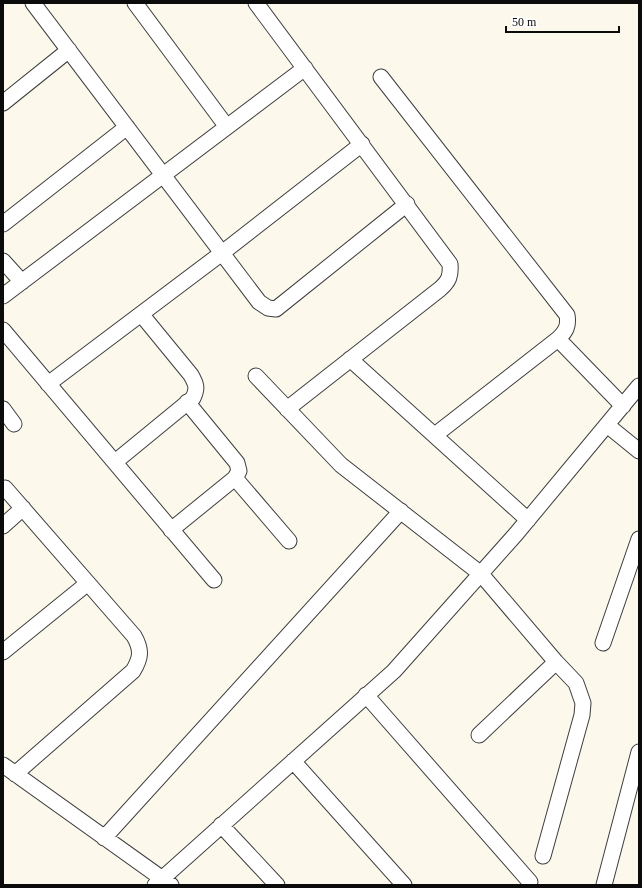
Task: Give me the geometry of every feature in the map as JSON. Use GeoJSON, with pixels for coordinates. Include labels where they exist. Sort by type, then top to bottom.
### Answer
{"type":"FeatureCollection","features":[{"type":"Feature","properties":{"kind":"street"},"geometry":{"type":"LineString","coordinates":[[33,3],[259,302],[268,308],[276,309],[407,204]]}},
{"type":"Feature","properties":{"kind":"street"},"geometry":{"type":"LineString","coordinates":[[135,3],[227,127]]}},
{"type":"Feature","properties":{"kind":"street"},"geometry":{"type":"LineString","coordinates":[[256,3],[407,204],[450,264],[449,278],[440,289],[287,409]]}},
{"type":"Feature","properties":{"kind":"street"},"geometry":{"type":"LineString","coordinates":[[3,103],[69,50]]}},
{"type":"Feature","properties":{"kind":"street"},"geometry":{"type":"LineString","coordinates":[[3,296],[305,68]]}},
{"type":"Feature","properties":{"kind":"street"},"geometry":{"type":"LineString","coordinates":[[381,77],[567,315],[569,322],[566,332],[558,339],[435,435]]}},
{"type":"Feature","properties":{"kind":"street"},"geometry":{"type":"LineString","coordinates":[[3,224],[127,127]]}},
{"type":"Feature","properties":{"kind":"street"},"geometry":{"type":"LineString","coordinates":[[48,384],[222,253],[362,144]]}},
{"type":"Feature","properties":{"kind":"street"},"geometry":{"type":"LineString","coordinates":[[3,261],[22,282]]}},
{"type":"Feature","properties":{"kind":"street"},"geometry":{"type":"LineString","coordinates":[[115,462],[193,398],[196,391],[196,384],[141,314]]}},
{"type":"Feature","properties":{"kind":"street"},"geometry":{"type":"LineString","coordinates":[[3,330],[214,580]]}},
{"type":"Feature","properties":{"kind":"street"},"geometry":{"type":"LineString","coordinates":[[558,339],[623,406]]}},
{"type":"Feature","properties":{"kind":"street"},"geometry":{"type":"LineString","coordinates":[[350,359],[528,520]]}},
{"type":"Feature","properties":{"kind":"street"},"geometry":{"type":"LineString","coordinates":[[256,376],[341,466],[481,574],[556,662],[576,683],[583,704],[582,715],[542,856]]}},
{"type":"Feature","properties":{"kind":"street"},"geometry":{"type":"LineString","coordinates":[[5,488],[134,636],[140,647],[139,660],[132,671],[9,770],[104,838],[163,883],[221,825],[394,671],[528,520],[639,386]]}},
{"type":"Feature","properties":{"kind":"street"},"geometry":{"type":"LineString","coordinates":[[171,530],[235,478],[239,471],[237,463],[187,402]]}},
{"type":"Feature","properties":{"kind":"street"},"geometry":{"type":"LineString","coordinates":[[3,409],[14,424]]}},
{"type":"Feature","properties":{"kind":"street"},"geometry":{"type":"LineString","coordinates":[[606,426],[639,451]]}},
{"type":"Feature","properties":{"kind":"street"},"geometry":{"type":"LineString","coordinates":[[235,478],[289,541]]}},
{"type":"Feature","properties":{"kind":"street"},"geometry":{"type":"LineString","coordinates":[[3,526],[23,508]]}},
{"type":"Feature","properties":{"kind":"street"},"geometry":{"type":"LineString","coordinates":[[104,838],[400,511]]}},
{"type":"Feature","properties":{"kind":"street"},"geometry":{"type":"LineString","coordinates":[[603,643],[639,539]]}},
{"type":"Feature","properties":{"kind":"street"},"geometry":{"type":"LineString","coordinates":[[3,652],[88,583]]}},
{"type":"Feature","properties":{"kind":"street"},"geometry":{"type":"LineString","coordinates":[[479,735],[556,662]]}},
{"type":"Feature","properties":{"kind":"street"},"geometry":{"type":"LineString","coordinates":[[366,695],[530,882]]}},
{"type":"Feature","properties":{"kind":"street"},"geometry":{"type":"LineString","coordinates":[[605,884],[639,752]]}},
{"type":"Feature","properties":{"kind":"street"},"geometry":{"type":"LineString","coordinates":[[293,761],[404,885]]}},
{"type":"Feature","properties":{"kind":"street"},"geometry":{"type":"LineString","coordinates":[[221,825],[277,885]]}}]}
